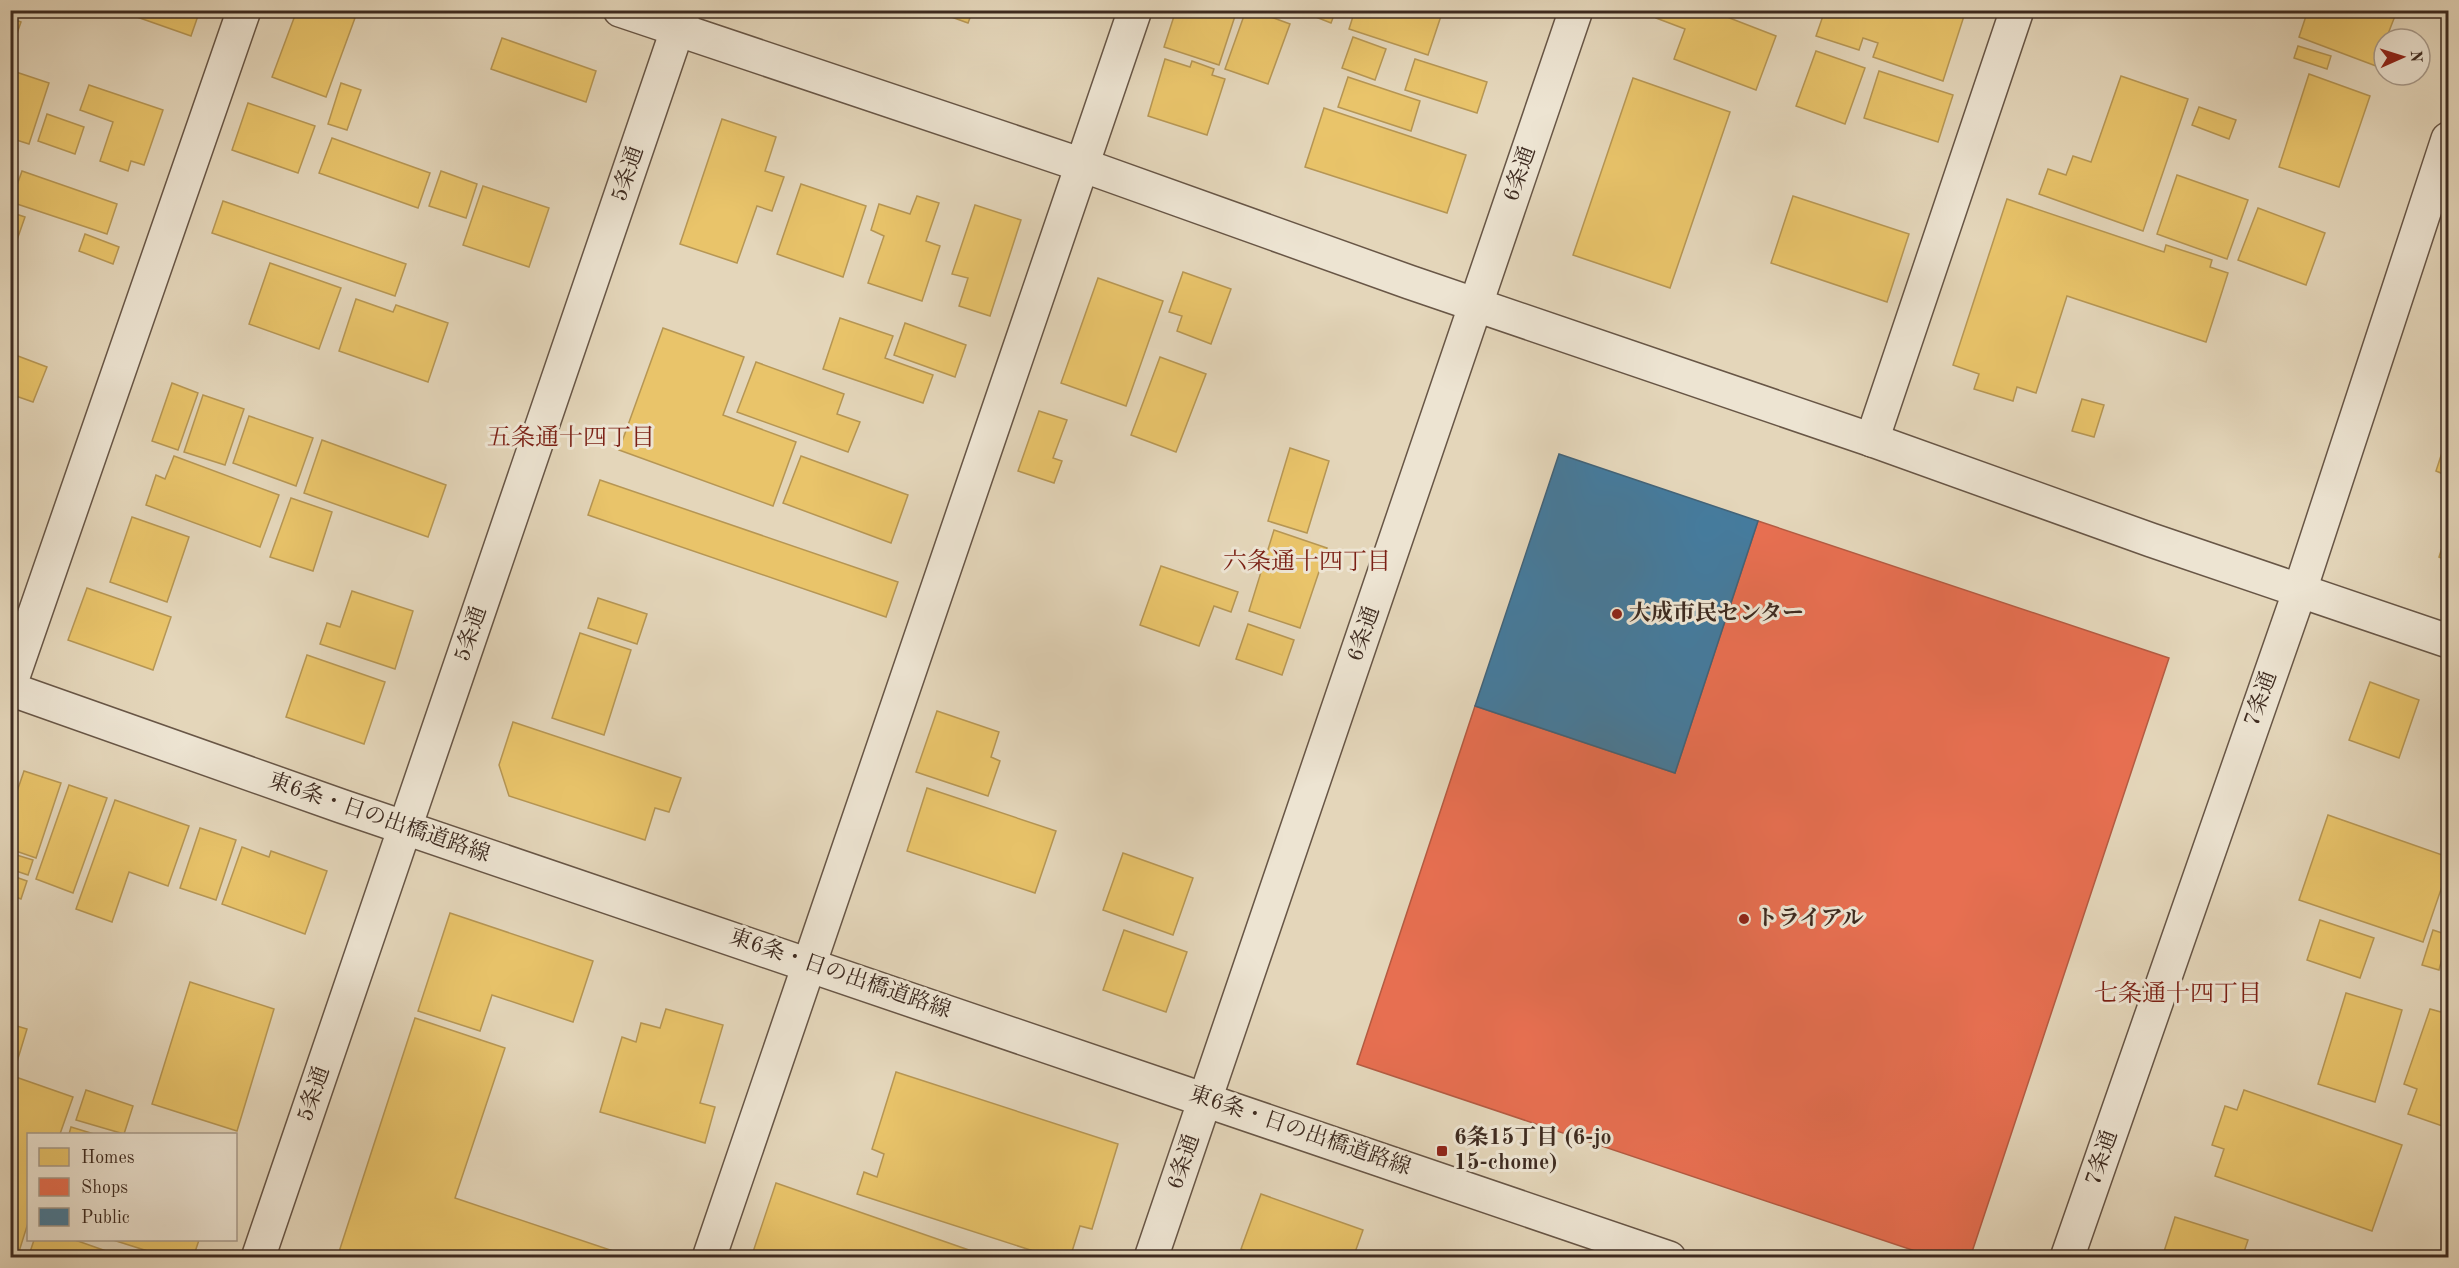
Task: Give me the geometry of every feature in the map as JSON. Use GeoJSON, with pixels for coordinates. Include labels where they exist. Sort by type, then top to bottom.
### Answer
{"type":"FeatureCollection","features":[{"type":"Feature","properties":{"kind":"street"},"geometry":{"type":"LineString","coordinates":[[10,687],[244,10]]}},
{"type":"Feature","properties":{"kind":"street"},"geometry":{"type":"LineString","coordinates":[[620,10],[681,20],[1409,282],[1476,303],[2448,641]]}},
{"type":"Feature","properties":{"kind":"street"},"geometry":{"type":"LineString","coordinates":[[709,1257],[1135,10]]}},
{"type":"Feature","properties":{"kind":"street","name":"6条通"},"geometry":{"type":"LineString","coordinates":[[1151,1257],[1576,10]]}},
{"type":"Feature","properties":{"kind":"street"},"geometry":{"type":"LineString","coordinates":[[1872,440],[2017,10]]}},
{"type":"Feature","properties":{"kind":"street","name":"5条通"},"geometry":{"type":"LineString","coordinates":[[258,1257],[681,20]]}},
{"type":"Feature","properties":{"kind":"street","name":"7条通"},"geometry":{"type":"LineString","coordinates":[[2067,1257],[2300,590],[2448,139]]}},
{"type":"Feature","properties":{"kind":"street","name":"東6条・日の出橋道路線"},"geometry":{"type":"LineString","coordinates":[[10,687],[405,827],[1205,1099],[1598,1246],[1669,1257]]}},
{"type":"Feature","properties":{"kind":"building: Homes"},"geometry":{"type":"Polygon","coordinates":[[[117,10],[200,10],[191,36],[117,10]]]}},
{"type":"Feature","properties":{"kind":"building: Homes"},"geometry":{"type":"Polygon","coordinates":[[[297,10],[336,10],[355,18],[326,97],[272,77],[297,10]]]}},
{"type":"Feature","properties":{"kind":"building: Homes"},"geometry":{"type":"Polygon","coordinates":[[[932,10],[973,10],[968,23],[932,10]]]}},
{"type":"Feature","properties":{"kind":"building: Homes"},"geometry":{"type":"Polygon","coordinates":[[[1176,10],[1237,10],[1219,65],[1164,47],[1176,10]]]}},
{"type":"Feature","properties":{"kind":"building: Homes"},"geometry":{"type":"Polygon","coordinates":[[[1246,10],[1252,10],[1290,24],[1268,84],[1225,69],[1246,10]]]}},
{"type":"Feature","properties":{"kind":"building: Homes"},"geometry":{"type":"Polygon","coordinates":[[[1298,10],[1336,10],[1331,23],[1298,10]]]}},
{"type":"Feature","properties":{"kind":"building: Homes"},"geometry":{"type":"Polygon","coordinates":[[[1355,10],[1443,10],[1428,55],[1349,29],[1355,10]]]}},
{"type":"Feature","properties":{"kind":"building: Homes"},"geometry":{"type":"Polygon","coordinates":[[[1659,10],[1709,10],[1776,36],[1756,90],[1674,59],[1685,29],[1656,18],[1659,10]]]}},
{"type":"Feature","properties":{"kind":"building: Homes"},"geometry":{"type":"Polygon","coordinates":[[[1825,10],[1947,10],[1964,16],[1943,81],[1873,57],[1878,43],[1863,38],[1859,50],[1816,36],[1825,10]]]}},
{"type":"Feature","properties":{"kind":"building: Homes"},"geometry":{"type":"Polygon","coordinates":[[[2308,10],[2381,10],[2395,16],[2391,27],[2372,27],[2372,64],[2299,37],[2308,10]]]}},
{"type":"Feature","properties":{"kind":"building: Homes"},"geometry":{"type":"Polygon","coordinates":[[[10,18],[21,22],[11,51],[10,51],[10,18]]]}},
{"type":"Feature","properties":{"kind":"building: Homes"},"geometry":{"type":"Polygon","coordinates":[[[1353,37],[1386,49],[1375,80],[1342,68],[1353,37]]]}},
{"type":"Feature","properties":{"kind":"building: Homes"},"geometry":{"type":"Polygon","coordinates":[[[502,38],[596,71],[586,102],[491,69],[502,38]]]}},
{"type":"Feature","properties":{"kind":"building: Homes"},"geometry":{"type":"Polygon","coordinates":[[[2298,46],[2331,56],[2327,69],[2294,58],[2298,46]]]}},
{"type":"Feature","properties":{"kind":"building: Homes"},"geometry":{"type":"Polygon","coordinates":[[[1816,51],[1865,68],[1845,124],[1796,106],[1816,51]]]}},
{"type":"Feature","properties":{"kind":"building: Homes"},"geometry":{"type":"Polygon","coordinates":[[[1165,59],[1190,67],[1192,61],[1214,69],[1212,75],[1225,79],[1207,135],[1148,116],[1165,59]]]}},
{"type":"Feature","properties":{"kind":"building: Homes"},"geometry":{"type":"Polygon","coordinates":[[[1415,59],[1487,82],[1477,113],[1405,90],[1415,59]]]}},
{"type":"Feature","properties":{"kind":"building: Homes"},"geometry":{"type":"Polygon","coordinates":[[[10,70],[49,83],[29,144],[10,138],[10,70]]]}},
{"type":"Feature","properties":{"kind":"building: Homes"},"geometry":{"type":"Polygon","coordinates":[[[1879,71],[1953,95],[1938,142],[1864,118],[1879,71]]]}},
{"type":"Feature","properties":{"kind":"building: Homes"},"geometry":{"type":"Polygon","coordinates":[[[2309,74],[2370,96],[2339,187],[2279,167],[2309,74]]]}},
{"type":"Feature","properties":{"kind":"building: Homes"},"geometry":{"type":"Polygon","coordinates":[[[2121,76],[2188,99],[2143,231],[2039,194],[2048,169],[2066,175],[2073,156],[2091,162],[2121,76]]]}},
{"type":"Feature","properties":{"kind":"building: Homes"},"geometry":{"type":"Polygon","coordinates":[[[1348,77],[1420,101],[1411,131],[1338,107],[1348,77]]]}},
{"type":"Feature","properties":{"kind":"building: Homes"},"geometry":{"type":"Polygon","coordinates":[[[1633,78],[1730,112],[1670,288],[1573,255],[1633,78]]]}},
{"type":"Feature","properties":{"kind":"building: Homes"},"geometry":{"type":"Polygon","coordinates":[[[341,83],[361,90],[347,130],[328,124],[341,83]]]}},
{"type":"Feature","properties":{"kind":"building: Homes"},"geometry":{"type":"Polygon","coordinates":[[[89,85],[163,110],[144,165],[131,161],[128,171],[100,161],[113,122],[80,110],[89,85]]]}},
{"type":"Feature","properties":{"kind":"building: Homes"},"geometry":{"type":"Polygon","coordinates":[[[248,103],[315,126],[298,173],[232,150],[248,103]]]}},
{"type":"Feature","properties":{"kind":"building: Homes"},"geometry":{"type":"Polygon","coordinates":[[[2199,107],[2236,120],[2229,139],[2192,125],[2199,107]]]}},
{"type":"Feature","properties":{"kind":"building: Homes"},"geometry":{"type":"Polygon","coordinates":[[[1324,108],[1466,155],[1447,213],[1305,167],[1324,108]]]}},
{"type":"Feature","properties":{"kind":"building: Homes"},"geometry":{"type":"Polygon","coordinates":[[[47,114],[84,127],[75,154],[38,141],[47,114]]]}},
{"type":"Feature","properties":{"kind":"building: Homes"},"geometry":{"type":"Polygon","coordinates":[[[722,119],[776,137],[765,171],[784,177],[772,211],[757,206],[737,263],[680,244],[722,119]]]}},
{"type":"Feature","properties":{"kind":"building: Homes"},"geometry":{"type":"Polygon","coordinates":[[[332,138],[430,173],[418,208],[319,173],[332,138]]]}},
{"type":"Feature","properties":{"kind":"building: Homes"},"geometry":{"type":"Polygon","coordinates":[[[22,171],[117,204],[107,234],[11,202],[22,171]]]}},
{"type":"Feature","properties":{"kind":"building: Homes"},"geometry":{"type":"Polygon","coordinates":[[[441,171],[477,184],[466,218],[429,206],[441,171]]]}},
{"type":"Feature","properties":{"kind":"building: Homes"},"geometry":{"type":"Polygon","coordinates":[[[2177,175],[2248,200],[2227,259],[2157,234],[2177,175]]]}},
{"type":"Feature","properties":{"kind":"building: Homes"},"geometry":{"type":"Polygon","coordinates":[[[801,184],[866,206],[843,277],[777,254],[801,184]]]}},
{"type":"Feature","properties":{"kind":"building: Homes"},"geometry":{"type":"Polygon","coordinates":[[[483,186],[549,208],[529,267],[463,245],[483,186]]]}},
{"type":"Feature","properties":{"kind":"building: Homes"},"geometry":{"type":"Polygon","coordinates":[[[917,196],[939,203],[926,241],[940,246],[922,301],[868,283],[884,236],[871,230],[879,204],[910,214],[917,196]]]}},
{"type":"Feature","properties":{"kind":"building: Homes"},"geometry":{"type":"Polygon","coordinates":[[[1793,196],[1909,234],[1887,302],[1771,263],[1793,196]]]}},
{"type":"Feature","properties":{"kind":"building: Homes"},"geometry":{"type":"Polygon","coordinates":[[[2007,199],[2164,252],[2166,245],[2212,260],[2210,267],[2228,273],[2206,342],[2067,296],[2036,393],[2017,387],[2013,401],[1974,389],[1979,374],[1953,365],[2007,199]]]}},
{"type":"Feature","properties":{"kind":"building: Homes"},"geometry":{"type":"Polygon","coordinates":[[[223,201],[406,264],[395,296],[212,233],[223,201]]]}},
{"type":"Feature","properties":{"kind":"building: Homes"},"geometry":{"type":"Polygon","coordinates":[[[975,205],[1021,220],[990,316],[959,306],[968,278],[952,274],[975,205]]]}},
{"type":"Feature","properties":{"kind":"building: Homes"},"geometry":{"type":"Polygon","coordinates":[[[2258,208],[2325,233],[2306,285],[2238,260],[2258,208]]]}},
{"type":"Feature","properties":{"kind":"building: Homes"},"geometry":{"type":"Polygon","coordinates":[[[10,212],[25,217],[10,260],[10,212]]]}},
{"type":"Feature","properties":{"kind":"building: Homes"},"geometry":{"type":"Polygon","coordinates":[[[85,234],[119,247],[113,264],[79,251],[85,234]]]}},
{"type":"Feature","properties":{"kind":"building: Homes"},"geometry":{"type":"Polygon","coordinates":[[[270,263],[341,288],[319,349],[249,324],[270,263]]]}},
{"type":"Feature","properties":{"kind":"building: Homes"},"geometry":{"type":"Polygon","coordinates":[[[1183,272],[1231,289],[1211,344],[1177,331],[1182,316],[1169,312],[1183,272]]]}},
{"type":"Feature","properties":{"kind":"building: Homes"},"geometry":{"type":"Polygon","coordinates":[[[1098,278],[1163,301],[1126,406],[1061,383],[1098,278]]]}},
{"type":"Feature","properties":{"kind":"building: Homes"},"geometry":{"type":"Polygon","coordinates":[[[356,299],[393,312],[396,305],[448,323],[428,382],[339,351],[356,299]]]}},
{"type":"Feature","properties":{"kind":"building: Homes"},"geometry":{"type":"Polygon","coordinates":[[[840,318],[893,336],[885,358],[933,375],[923,403],[823,369],[840,318]]]}},
{"type":"Feature","properties":{"kind":"building: Homes"},"geometry":{"type":"Polygon","coordinates":[[[905,323],[966,345],[955,377],[894,355],[905,323]]]}},
{"type":"Feature","properties":{"kind":"building: Homes"},"geometry":{"type":"Polygon","coordinates":[[[663,328],[744,357],[723,415],[796,442],[773,506],[619,450],[663,328]]]}},
{"type":"Feature","properties":{"kind":"building: Homes"},"geometry":{"type":"Polygon","coordinates":[[[10,353],[47,367],[33,402],[10,394],[10,353]]]}},
{"type":"Feature","properties":{"kind":"building: Homes"},"geometry":{"type":"Polygon","coordinates":[[[1160,357],[1206,374],[1176,452],[1131,435],[1160,357]]]}},
{"type":"Feature","properties":{"kind":"building: Homes"},"geometry":{"type":"Polygon","coordinates":[[[756,362],[844,394],[837,414],[860,422],[848,452],[737,412],[756,362]]]}},
{"type":"Feature","properties":{"kind":"building: Homes"},"geometry":{"type":"Polygon","coordinates":[[[172,383],[198,393],[178,450],[152,441],[172,383]]]}},
{"type":"Feature","properties":{"kind":"building: Homes"},"geometry":{"type":"Polygon","coordinates":[[[203,395],[244,409],[225,465],[184,452],[203,395]]]}},
{"type":"Feature","properties":{"kind":"building: Homes"},"geometry":{"type":"Polygon","coordinates":[[[2082,399],[2104,405],[2094,437],[2072,431],[2082,399]]]}},
{"type":"Feature","properties":{"kind":"building: Homes"},"geometry":{"type":"Polygon","coordinates":[[[1039,411],[1067,420],[1053,458],[1062,461],[1054,483],[1018,471],[1039,411]]]}},
{"type":"Feature","properties":{"kind":"building: Homes"},"geometry":{"type":"Polygon","coordinates":[[[249,416],[313,438],[296,486],[233,463],[249,416]]]}},
{"type":"Feature","properties":{"kind":"building: Homes"},"geometry":{"type":"Polygon","coordinates":[[[2448,434],[2448,476],[2436,471],[2448,434]]]}},
{"type":"Feature","properties":{"kind":"building: Homes"},"geometry":{"type":"Polygon","coordinates":[[[322,440],[446,485],[428,537],[304,493],[322,440]]]}},
{"type":"Feature","properties":{"kind":"building: Homes"},"geometry":{"type":"Polygon","coordinates":[[[1290,448],[1329,461],[1307,533],[1268,521],[1290,448]]]}},
{"type":"Feature","properties":{"kind":"building: Homes"},"geometry":{"type":"Polygon","coordinates":[[[174,456],[279,495],[260,547],[146,505],[156,475],[165,479],[174,456]]]}},
{"type":"Feature","properties":{"kind":"building: Homes"},"geometry":{"type":"Polygon","coordinates":[[[801,456],[908,495],[891,543],[783,503],[801,456]]]}},
{"type":"Feature","properties":{"kind":"building: Homes"},"geometry":{"type":"Polygon","coordinates":[[[600,480],[898,582],[886,617],[588,515],[600,480]]]}},
{"type":"Feature","properties":{"kind":"building: Homes"},"geometry":{"type":"Polygon","coordinates":[[[291,498],[332,512],[313,571],[270,557],[291,498]]]}},
{"type":"Feature","properties":{"kind":"building: Homes"},"geometry":{"type":"Polygon","coordinates":[[[132,517],[189,537],[167,602],[110,582],[132,517]]]}},
{"type":"Feature","properties":{"kind":"building: Homes"},"geometry":{"type":"Polygon","coordinates":[[[2448,529],[2448,561],[2439,557],[2448,529]]]}},
{"type":"Feature","properties":{"kind":"building: Homes"},"geometry":{"type":"Polygon","coordinates":[[[1274,530],[1327,548],[1300,628],[1249,611],[1274,530]]]}},
{"type":"Feature","properties":{"kind":"building: Homes"},"geometry":{"type":"Polygon","coordinates":[[[1161,566],[1238,592],[1231,612],[1214,606],[1199,646],[1140,625],[1161,566]]]}},
{"type":"Feature","properties":{"kind":"building: Homes"},"geometry":{"type":"Polygon","coordinates":[[[87,588],[171,617],[153,670],[68,640],[87,588]]]}},
{"type":"Feature","properties":{"kind":"building: Homes"},"geometry":{"type":"Polygon","coordinates":[[[352,591],[413,611],[395,669],[320,644],[327,623],[340,627],[352,591]]]}},
{"type":"Feature","properties":{"kind":"building: Homes"},"geometry":{"type":"Polygon","coordinates":[[[598,598],[647,614],[637,644],[588,628],[598,598]]]}},
{"type":"Feature","properties":{"kind":"building: Homes"},"geometry":{"type":"Polygon","coordinates":[[[1248,624],[1294,640],[1282,675],[1236,659],[1248,624]]]}},
{"type":"Feature","properties":{"kind":"building: Homes"},"geometry":{"type":"Polygon","coordinates":[[[580,633],[631,650],[604,735],[552,718],[580,633]]]}},
{"type":"Feature","properties":{"kind":"building: Homes"},"geometry":{"type":"Polygon","coordinates":[[[307,655],[385,682],[364,744],[286,717],[307,655]]]}},
{"type":"Feature","properties":{"kind":"building: Homes"},"geometry":{"type":"Polygon","coordinates":[[[2370,682],[2419,700],[2399,758],[2349,740],[2370,682]]]}},
{"type":"Feature","properties":{"kind":"building: Homes"},"geometry":{"type":"Polygon","coordinates":[[[937,711],[999,732],[991,757],[1000,761],[988,796],[916,772],[937,711]]]}},
{"type":"Feature","properties":{"kind":"building: Homes"},"geometry":{"type":"Polygon","coordinates":[[[513,722],[681,778],[669,812],[655,808],[645,840],[509,796],[499,765],[513,722]]]}},
{"type":"Feature","properties":{"kind":"building: Homes"},"geometry":{"type":"Polygon","coordinates":[[[24,771],[61,783],[36,858],[10,849],[10,812],[24,771]]]}},
{"type":"Feature","properties":{"kind":"building: Homes"},"geometry":{"type":"Polygon","coordinates":[[[69,785],[107,798],[73,893],[36,879],[69,785]]]}},
{"type":"Feature","properties":{"kind":"building: Homes"},"geometry":{"type":"Polygon","coordinates":[[[927,788],[1056,831],[1035,893],[907,851],[927,788]]]}},
{"type":"Feature","properties":{"kind":"building: Homes"},"geometry":{"type":"Polygon","coordinates":[[[115,800],[189,826],[168,886],[129,872],[112,922],[76,909],[115,800]]]}},
{"type":"Feature","properties":{"kind":"building: Homes"},"geometry":{"type":"Polygon","coordinates":[[[2328,815],[2448,857],[2448,869],[2423,942],[2299,900],[2328,815]]]}},
{"type":"Feature","properties":{"kind":"building: Homes"},"geometry":{"type":"Polygon","coordinates":[[[200,828],[236,840],[216,900],[180,888],[200,828]]]}},
{"type":"Feature","properties":{"kind":"building: Homes"},"geometry":{"type":"Polygon","coordinates":[[[242,847],[269,857],[271,851],[327,871],[305,934],[222,904],[242,847]]]}},
{"type":"Feature","properties":{"kind":"building: Homes"},"geometry":{"type":"Polygon","coordinates":[[[10,853],[33,860],[28,875],[10,869],[10,853]]]}},
{"type":"Feature","properties":{"kind":"building: Homes"},"geometry":{"type":"Polygon","coordinates":[[[1123,853],[1193,878],[1173,935],[1103,910],[1123,853]]]}},
{"type":"Feature","properties":{"kind":"building: Homes"},"geometry":{"type":"Polygon","coordinates":[[[10,875],[27,881],[21,899],[10,895],[10,875]]]}},
{"type":"Feature","properties":{"kind":"building: Homes"},"geometry":{"type":"Polygon","coordinates":[[[450,913],[593,961],[573,1022],[492,995],[480,1031],[418,1011],[450,913]]]}},
{"type":"Feature","properties":{"kind":"building: Homes"},"geometry":{"type":"Polygon","coordinates":[[[2320,920],[2374,938],[2360,978],[2307,960],[2320,920]]]}},
{"type":"Feature","properties":{"kind":"building: Homes"},"geometry":{"type":"Polygon","coordinates":[[[1124,930],[1187,952],[1166,1012],[1103,990],[1124,930]]]}},
{"type":"Feature","properties":{"kind":"building: Homes"},"geometry":{"type":"Polygon","coordinates":[[[2433,930],[2448,935],[2439,970],[2422,965],[2433,930]]]}},
{"type":"Feature","properties":{"kind":"building: Homes"},"geometry":{"type":"Polygon","coordinates":[[[190,982],[274,1009],[237,1131],[152,1104],[190,982]]]}},
{"type":"Feature","properties":{"kind":"building: Homes"},"geometry":{"type":"Polygon","coordinates":[[[2448,990],[2448,1128],[2408,1114],[2417,1089],[2404,1084],[2430,1009],[2441,1012],[2448,990]]]}},
{"type":"Feature","properties":{"kind":"building: Homes"},"geometry":{"type":"Polygon","coordinates":[[[2346,993],[2402,1010],[2375,1102],[2318,1084],[2346,993]]]}},
{"type":"Feature","properties":{"kind":"building: Homes"},"geometry":{"type":"Polygon","coordinates":[[[666,1009],[723,1025],[700,1103],[715,1107],[705,1143],[600,1112],[622,1037],[636,1042],[641,1023],[660,1028],[666,1009]]]}},
{"type":"Feature","properties":{"kind":"building: Homes"},"geometry":{"type":"Polygon","coordinates":[[[415,1018],[505,1048],[455,1198],[634,1258],[337,1258],[415,1018]]]}},
{"type":"Feature","properties":{"kind":"building: Homes"},"geometry":{"type":"Polygon","coordinates":[[[10,1024],[27,1029],[16,1065],[10,1063],[10,1024]]]}},
{"type":"Feature","properties":{"kind":"building: Homes"},"geometry":{"type":"Polygon","coordinates":[[[896,1072],[1118,1144],[1092,1229],[1080,1226],[1070,1258],[1055,1258],[857,1194],[864,1172],[877,1177],[884,1154],[872,1149],[896,1072]]]}},
{"type":"Feature","properties":{"kind":"building: Homes"},"geometry":{"type":"Polygon","coordinates":[[[10,1075],[73,1097],[60,1133],[27,1133],[27,1226],[17,1258],[10,1258],[10,1075]]]}},
{"type":"Feature","properties":{"kind":"building: Homes"},"geometry":{"type":"Polygon","coordinates":[[[86,1090],[133,1106],[124,1133],[76,1120],[86,1090]]]}},
{"type":"Feature","properties":{"kind":"building: Homes"},"geometry":{"type":"Polygon","coordinates":[[[2244,1090],[2402,1145],[2372,1231],[2215,1176],[2224,1149],[2212,1145],[2225,1106],[2237,1110],[2244,1090]]]}},
{"type":"Feature","properties":{"kind":"building: Homes"},"geometry":{"type":"Polygon","coordinates":[[[71,1127],[91,1133],[69,1133],[71,1127]]]}},
{"type":"Feature","properties":{"kind":"building: Homes"},"geometry":{"type":"Polygon","coordinates":[[[776,1183],[992,1258],[751,1258],[776,1183]]]}},
{"type":"Feature","properties":{"kind":"building: Homes"},"geometry":{"type":"Polygon","coordinates":[[[1261,1194],[1363,1230],[1353,1258],[1265,1258],[1241,1249],[1261,1194]]]}},
{"type":"Feature","properties":{"kind":"building: Homes"},"geometry":{"type":"Polygon","coordinates":[[[2175,1217],[2248,1240],[2242,1258],[2162,1258],[2175,1217]]]}},
{"type":"Feature","properties":{"kind":"building: Homes"},"geometry":{"type":"Polygon","coordinates":[[[34,1241],[78,1241],[126,1258],[28,1258],[34,1241]]]}},
{"type":"Feature","properties":{"kind":"building: Homes"},"geometry":{"type":"Polygon","coordinates":[[[116,1241],[199,1241],[193,1258],[152,1258],[154,1253],[116,1241]]]}},
{"type":"Feature","properties":{"kind":"building: Shops","name":"トライアル"},"geometry":{"type":"Polygon","coordinates":[[[1758,521],[2169,658],[1970,1258],[1936,1258],[1357,1064],[1475,706],[1675,773],[1758,521]]]}},
{"type":"Feature","properties":{"kind":"building: Public","name":"大成市民センター"},"geometry":{"type":"Polygon","coordinates":[[[1559,454],[1758,521],[1675,773],[1475,706],[1559,454]]]}},
{"type":"Feature","properties":{"kind":"place","name":"大成市民センター"},"geometry":{"type":"Point","coordinates":[1617,614]}},
{"type":"Feature","properties":{"kind":"place","name":"トライアル"},"geometry":{"type":"Point","coordinates":[1744,919]}},
{"type":"Feature","properties":{"kind":"place","name":"6条15丁目 (6-jo 15-chome)"},"geometry":{"type":"Point","coordinates":[1442,1151]}},
{"type":"Feature","properties":{"kind":"district","name":"五条通十四丁目"},"geometry":{"type":"Point","coordinates":[571,439]}},
{"type":"Feature","properties":{"kind":"district","name":"六条通十四丁目"},"geometry":{"type":"Point","coordinates":[1307,563]}},
{"type":"Feature","properties":{"kind":"district","name":"七条通十四丁目"},"geometry":{"type":"Point","coordinates":[2178,995]}}]}
